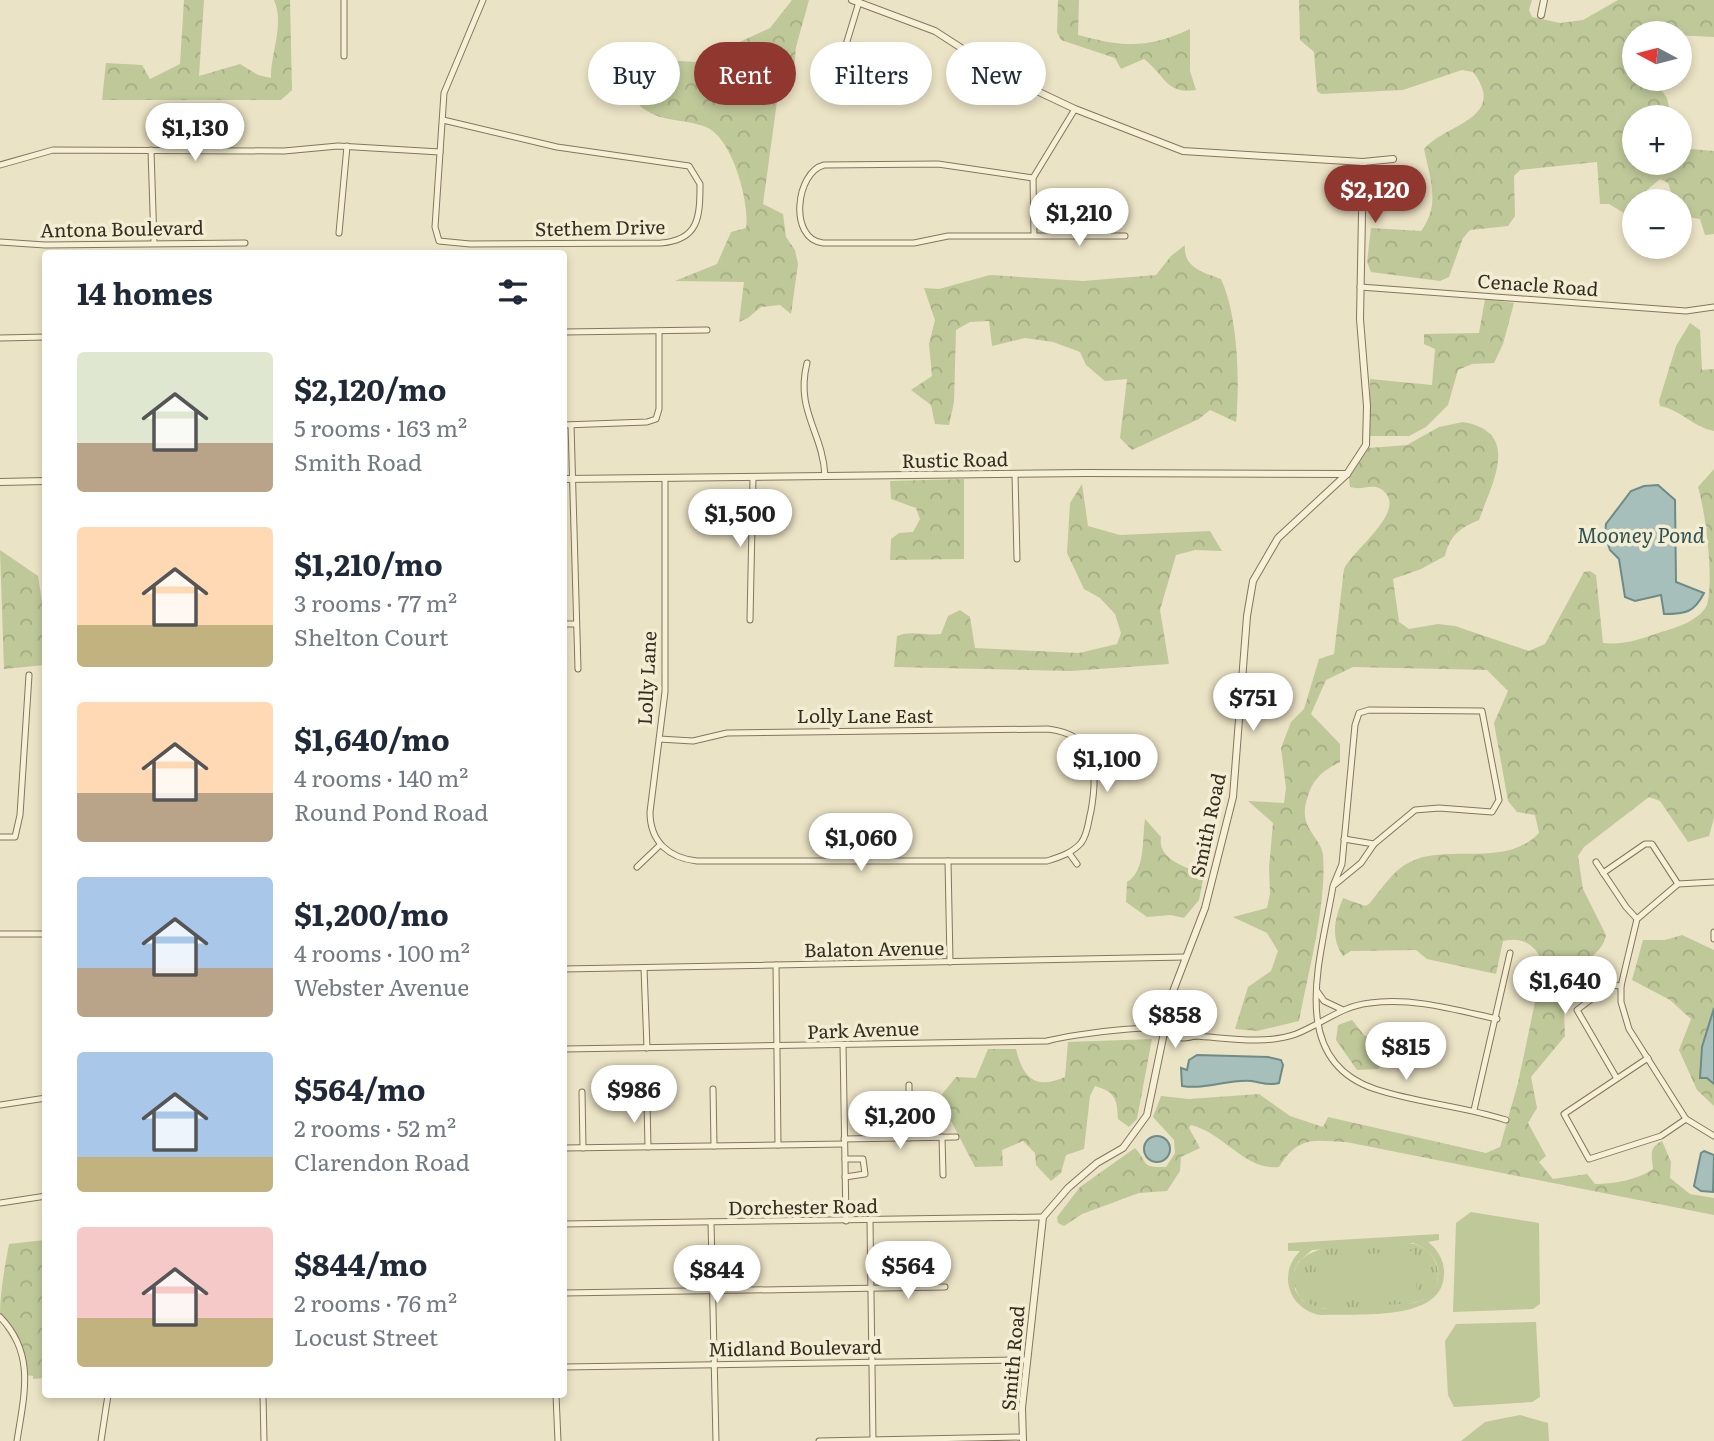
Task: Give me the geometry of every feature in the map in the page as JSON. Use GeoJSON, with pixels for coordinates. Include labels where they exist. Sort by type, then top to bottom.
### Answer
{"type":"FeatureCollection","features":[{"type":"Feature","properties":{"kind":"street"},"geometry":{"type":"LineString","coordinates":[[344,0],[344,56]]}},
{"type":"Feature","properties":{"kind":"street","name":"Stethem Drive"},"geometry":{"type":"LineString","coordinates":[[444,120],[569,149],[689,166],[700,184],[693,230],[683,240],[661,243],[470,244],[446,243],[436,238],[440,152],[448,79],[483,0]]}},
{"type":"Feature","properties":{"kind":"street"},"geometry":{"type":"LineString","coordinates":[[1541,15],[1544,0]]}},
{"type":"Feature","properties":{"kind":"street"},"geometry":{"type":"LineString","coordinates":[[845,42],[855,1],[935,31],[1003,75],[1075,109],[1183,151],[1363,162],[1393,159]]}},
{"type":"Feature","properties":{"kind":"street"},"geometry":{"type":"LineString","coordinates":[[1034,234],[1033,178],[1075,109]]}},
{"type":"Feature","properties":{"kind":"street"},"geometry":{"type":"LineString","coordinates":[[339,233],[347,146]]}},
{"type":"Feature","properties":{"kind":"street"},"geometry":{"type":"LineString","coordinates":[[0,165],[53,150],[284,151],[347,146],[440,152]]}},
{"type":"Feature","properties":{"kind":"street"},"geometry":{"type":"LineString","coordinates":[[151,150],[155,243]]}},
{"type":"Feature","properties":{"kind":"street","name":"Smith Road"},"geometry":{"type":"LineString","coordinates":[[1023,1439],[1026,1360],[1043,1217],[1068,1188],[1097,1163],[1123,1147],[1147,1115],[1163,1029],[1185,957],[1205,908],[1233,797],[1252,581],[1278,538],[1347,474],[1366,446],[1367,406],[1360,287],[1363,162]]}},
{"type":"Feature","properties":{"kind":"street"},"geometry":{"type":"LineString","coordinates":[[1033,178],[938,164],[824,165],[815,168],[808,176],[800,219],[806,235],[823,243],[914,243],[948,236],[1034,234],[1125,236]]}},
{"type":"Feature","properties":{"kind":"street","name":"Antona Boulevard"},"geometry":{"type":"LineString","coordinates":[[0,242],[45,245],[245,243]]}},
{"type":"Feature","properties":{"kind":"street"},"geometry":{"type":"LineString","coordinates":[[470,244],[470,250]]}},
{"type":"Feature","properties":{"kind":"street","name":"Cenacle Road"},"geometry":{"type":"LineString","coordinates":[[1360,287],[1686,311],[1714,307]]}},
{"type":"Feature","properties":{"kind":"street"},"geometry":{"type":"LineString","coordinates":[[567,332],[707,330]]}},
{"type":"Feature","properties":{"kind":"street"},"geometry":{"type":"LineString","coordinates":[[567,425],[647,422],[656,419],[659,409],[659,331]]}},
{"type":"Feature","properties":{"kind":"street"},"geometry":{"type":"LineString","coordinates":[[0,338],[42,337]]}},
{"type":"Feature","properties":{"kind":"street"},"geometry":{"type":"LineString","coordinates":[[807,363],[802,382],[803,401],[809,424],[824,452],[825,476]]}},
{"type":"Feature","properties":{"kind":"street"},"geometry":{"type":"LineString","coordinates":[[571,425],[578,669]]}},
{"type":"Feature","properties":{"kind":"street"},"geometry":{"type":"LineString","coordinates":[[1015,474],[1017,559]]}},
{"type":"Feature","properties":{"kind":"street","name":"Rustic Road"},"geometry":{"type":"LineString","coordinates":[[567,479],[1015,474],[1347,474]]}},
{"type":"Feature","properties":{"kind":"street","name":"Lolly Lane"},"geometry":{"type":"LineString","coordinates":[[660,845],[650,820],[664,692],[664,478]]}},
{"type":"Feature","properties":{"kind":"street"},"geometry":{"type":"LineString","coordinates":[[750,621],[753,478]]}},
{"type":"Feature","properties":{"kind":"street"},"geometry":{"type":"LineString","coordinates":[[0,482],[42,481]]}},
{"type":"Feature","properties":{"kind":"street"},"geometry":{"type":"LineString","coordinates":[[567,624],[576,624]]}},
{"type":"Feature","properties":{"kind":"street"},"geometry":{"type":"LineString","coordinates":[[0,837],[15,837],[20,815],[29,675]]}},
{"type":"Feature","properties":{"kind":"street"},"geometry":{"type":"LineString","coordinates":[[1333,886],[1361,863],[1374,844],[1415,810],[1438,808],[1492,812],[1499,800],[1482,711],[1369,710],[1359,713],[1355,725],[1342,864],[1333,886],[1317,991],[1315,1024],[1322,1044],[1340,1070],[1373,1089],[1474,1110],[1506,1120]]}},
{"type":"Feature","properties":{"kind":"street","name":"Lolly Lane East"},"geometry":{"type":"LineString","coordinates":[[659,739],[693,741],[727,733],[818,730],[1048,729],[1072,735],[1090,753],[1096,783],[1084,838],[1069,853]]}},
{"type":"Feature","properties":{"kind":"street"},"geometry":{"type":"LineString","coordinates":[[1344,838],[1374,844]]}},
{"type":"Feature","properties":{"kind":"street"},"geometry":{"type":"LineString","coordinates":[[1603,873],[1646,844],[1652,844],[1678,884]]}},
{"type":"Feature","properties":{"kind":"street"},"geometry":{"type":"LineString","coordinates":[[637,867],[660,845],[678,857],[697,861],[1047,861],[1069,853],[1077,864]]}},
{"type":"Feature","properties":{"kind":"street"},"geometry":{"type":"LineString","coordinates":[[948,861],[950,962]]}},
{"type":"Feature","properties":{"kind":"street"},"geometry":{"type":"LineString","coordinates":[[1596,862],[1637,919]]}},
{"type":"Feature","properties":{"kind":"street"},"geometry":{"type":"LineString","coordinates":[[1714,882],[1678,884],[1637,919],[1621,986],[1624,1017],[1648,1058],[1686,1119],[1714,1136]]}},
{"type":"Feature","properties":{"kind":"street"},"geometry":{"type":"LineString","coordinates":[[1714,932],[1714,939]]}},
{"type":"Feature","properties":{"kind":"street"},"geometry":{"type":"LineString","coordinates":[[0,934],[42,933]]}},
{"type":"Feature","properties":{"kind":"street"},"geometry":{"type":"LineString","coordinates":[[1474,1110],[1510,953]]}},
{"type":"Feature","properties":{"kind":"street","name":"Balaton Avenue"},"geometry":{"type":"LineString","coordinates":[[567,969],[1185,957]]}},
{"type":"Feature","properties":{"kind":"street"},"geometry":{"type":"LineString","coordinates":[[776,965],[778,1145]]}},
{"type":"Feature","properties":{"kind":"street"},"geometry":{"type":"LineString","coordinates":[[645,968],[647,1048]]}},
{"type":"Feature","properties":{"kind":"street"},"geometry":{"type":"LineString","coordinates":[[1616,1077],[1577,1010],[1610,985],[1621,986]]}},
{"type":"Feature","properties":{"kind":"street"},"geometry":{"type":"LineString","coordinates":[[1317,991],[1324,1001],[1340,1009]]}},
{"type":"Feature","properties":{"kind":"street","name":"Park Avenue"},"geometry":{"type":"LineString","coordinates":[[567,1049],[1046,1041],[1068,1036],[1163,1029],[1189,1031],[1195,1036],[1254,1041],[1295,1034],[1340,1009],[1371,1002],[1412,1002],[1497,1018]]}},
{"type":"Feature","properties":{"kind":"street"},"geometry":{"type":"LineString","coordinates":[[843,1045],[846,1220]]}},
{"type":"Feature","properties":{"kind":"street"},"geometry":{"type":"LineString","coordinates":[[1648,1058],[1564,1114],[1589,1158],[1661,1136],[1686,1119]]}},
{"type":"Feature","properties":{"kind":"street"},"geometry":{"type":"LineString","coordinates":[[909,1085],[909,1138]]}},
{"type":"Feature","properties":{"kind":"street"},"geometry":{"type":"LineString","coordinates":[[713,1089],[714,1146]]}},
{"type":"Feature","properties":{"kind":"street"},"geometry":{"type":"LineString","coordinates":[[582,1091],[583,1148]]}},
{"type":"Feature","properties":{"kind":"street"},"geometry":{"type":"LineString","coordinates":[[0,1105],[42,1099]]}},
{"type":"Feature","properties":{"kind":"street"},"geometry":{"type":"LineString","coordinates":[[647,1102],[648,1147]]}},
{"type":"Feature","properties":{"kind":"street"},"geometry":{"type":"LineString","coordinates":[[567,1148],[778,1145],[956,1137]]}},
{"type":"Feature","properties":{"kind":"street"},"geometry":{"type":"LineString","coordinates":[[942,1138],[943,1175]]}},
{"type":"Feature","properties":{"kind":"street"},"geometry":{"type":"LineString","coordinates":[[845,1159],[863,1159],[865,1167],[865,1174],[845,1177]]}},
{"type":"Feature","properties":{"kind":"street"},"geometry":{"type":"LineString","coordinates":[[0,1203],[42,1197]]}},
{"type":"Feature","properties":{"kind":"street","name":"Dorchester Road"},"geometry":{"type":"LineString","coordinates":[[567,1224],[1043,1217]]}},
{"type":"Feature","properties":{"kind":"street"},"geometry":{"type":"LineString","coordinates":[[870,1221],[873,1440]]}},
{"type":"Feature","properties":{"kind":"street"},"geometry":{"type":"LineString","coordinates":[[711,1222],[716,1441]]}},
{"type":"Feature","properties":{"kind":"street"},"geometry":{"type":"LineString","coordinates":[[567,1293],[945,1287]]}},
{"type":"Feature","properties":{"kind":"street"},"geometry":{"type":"LineString","coordinates":[[0,1317],[15,1336],[25,1363],[25,1391],[17,1441]]}},
{"type":"Feature","properties":{"kind":"street","name":"Midland Boulevard"},"geometry":{"type":"LineString","coordinates":[[567,1367],[1026,1360]]}},
{"type":"Feature","properties":{"kind":"street"},"geometry":{"type":"LineString","coordinates":[[101,1441],[108,1398]]}},
{"type":"Feature","properties":{"kind":"street"},"geometry":{"type":"LineString","coordinates":[[263,1398],[264,1441]]}},
{"type":"Feature","properties":{"kind":"street"},"geometry":{"type":"LineString","coordinates":[[556,1398],[558,1441]]}},
{"type":"Feature","properties":{"kind":"street"},"geometry":{"type":"LineString","coordinates":[[819,1441],[1023,1439]]}},
{"type":"Feature","properties":{"kind":"green space"},"geometry":{"type":"Polygon","coordinates":[[[184,0],[204,0],[199,76],[240,64],[258,75],[271,78],[278,29],[274,0],[290,0],[292,90],[281,100],[102,100],[106,63],[142,65],[150,79],[180,64],[184,0]]]}},
{"type":"Feature","properties":{"kind":"green space"},"geometry":{"type":"Polygon","coordinates":[[[792,0],[809,0],[796,47],[796,42],[740,42],[770,28],[792,0]]]}},
{"type":"Feature","properties":{"kind":"green space"},"geometry":{"type":"Polygon","coordinates":[[[1058,0],[1079,0],[1078,35],[1094,39],[1122,44],[1148,43],[1190,29],[1190,71],[1196,90],[1178,90],[1172,87],[1144,59],[1121,69],[1115,58],[1061,40],[1057,32],[1058,0]]]}},
{"type":"Feature","properties":{"kind":"green space"},"geometry":{"type":"Polygon","coordinates":[[[1299,0],[1532,0],[1529,10],[1532,17],[1560,23],[1583,20],[1618,0],[1714,0],[1714,37],[1692,36],[1692,21],[1622,21],[1622,91],[1662,91],[1668,105],[1622,105],[1622,175],[1692,175],[1692,149],[1714,151],[1714,234],[1705,235],[1700,219],[1692,218],[1692,189],[1670,189],[1668,183],[1660,179],[1648,189],[1622,189],[1622,212],[1609,204],[1600,204],[1597,162],[1520,170],[1514,176],[1515,216],[1508,226],[1470,230],[1463,238],[1449,277],[1440,281],[1371,272],[1367,262],[1371,228],[1421,231],[1431,211],[1432,201],[1424,149],[1433,140],[1470,119],[1479,110],[1483,100],[1482,88],[1473,72],[1462,70],[1403,90],[1321,94],[1317,91],[1314,52],[1300,40],[1299,0]]]}},
{"type":"Feature","properties":{"kind":"green space"},"geometry":{"type":"Polygon","coordinates":[[[680,61],[694,62],[694,105],[776,105],[763,204],[783,214],[786,237],[795,250],[798,264],[791,314],[780,305],[761,307],[739,322],[744,282],[675,281],[717,264],[731,232],[746,228],[742,188],[724,143],[706,127],[660,117],[639,105],[680,105],[680,61]]]}},
{"type":"Feature","properties":{"kind":"green space"},"geometry":{"type":"Polygon","coordinates":[[[1185,245],[1185,253],[1191,264],[1221,279],[1227,294],[1236,349],[1236,422],[1210,410],[1199,419],[1132,450],[1120,438],[1127,379],[1105,381],[1086,365],[1080,352],[1053,342],[1025,338],[992,346],[989,321],[970,322],[956,330],[954,402],[949,425],[935,424],[931,405],[911,390],[932,376],[929,344],[935,320],[924,288],[939,289],[990,275],[1083,281],[1156,275],[1171,256],[1185,245]]]}},
{"type":"Feature","properties":{"kind":"green space"},"geometry":{"type":"Polygon","coordinates":[[[1485,299],[1514,303],[1503,344],[1494,363],[1472,364],[1458,370],[1448,405],[1426,427],[1409,436],[1370,436],[1370,379],[1432,385],[1435,349],[1424,344],[1424,334],[1479,333],[1485,299]]]}},
{"type":"Feature","properties":{"kind":"green space"},"geometry":{"type":"Polygon","coordinates":[[[1690,323],[1700,330],[1702,370],[1714,369],[1714,431],[1660,406],[1659,401],[1676,346],[1690,323]]]}},
{"type":"Feature","properties":{"kind":"green space"},"geometry":{"type":"Polygon","coordinates":[[[1463,422],[1481,428],[1492,436],[1498,461],[1495,475],[1479,520],[1457,533],[1445,556],[1421,569],[1393,579],[1399,622],[1409,629],[1438,624],[1455,626],[1529,651],[1545,644],[1584,572],[1590,571],[1596,575],[1603,643],[1633,641],[1687,623],[1704,610],[1709,594],[1708,546],[1698,487],[1714,469],[1714,818],[1709,836],[1688,842],[1660,801],[1649,797],[1584,847],[1578,856],[1583,889],[1606,935],[1604,943],[1593,956],[1556,980],[1552,988],[1564,1010],[1565,1036],[1531,1077],[1537,1108],[1528,1123],[1546,1156],[1539,1162],[1553,1179],[1587,1174],[1595,1184],[1602,1184],[1640,1176],[1653,1169],[1653,1149],[1662,1141],[1671,1162],[1670,1178],[1690,1194],[1714,1198],[1714,1215],[1346,1142],[1307,1142],[1293,1150],[1279,1167],[1267,1167],[1245,1158],[1203,1129],[1191,1125],[1189,1128],[1200,1148],[1181,1157],[1180,1171],[1167,1191],[1139,1193],[1082,1214],[1064,1226],[1058,1223],[1057,1217],[1080,1187],[1135,1148],[1146,1164],[1166,1167],[1175,1153],[1174,1140],[1153,1117],[1161,1096],[1189,1099],[1259,1094],[1290,1116],[1323,1127],[1328,1117],[1486,1153],[1500,1147],[1518,1083],[1543,964],[1537,952],[1522,941],[1503,941],[1496,974],[1427,959],[1416,950],[1351,951],[1343,956],[1335,935],[1336,920],[1343,898],[1365,906],[1369,904],[1393,875],[1410,862],[1441,855],[1510,850],[1525,844],[1539,833],[1535,815],[1517,812],[1508,801],[1494,723],[1508,691],[1487,670],[1353,667],[1326,680],[1311,714],[1340,744],[1340,762],[1316,779],[1305,807],[1307,824],[1323,855],[1323,874],[1316,938],[1299,1021],[1257,1031],[1235,1029],[1248,987],[1271,971],[1278,951],[1267,933],[1233,917],[1267,908],[1270,894],[1273,823],[1248,801],[1284,803],[1286,788],[1281,748],[1291,722],[1304,709],[1319,659],[1334,654],[1344,569],[1385,518],[1389,507],[1388,497],[1381,489],[1350,487],[1349,478],[1369,448],[1407,445],[1439,427],[1463,422]]]}},
{"type":"Feature","properties":{"kind":"green space"},"geometry":{"type":"Polygon","coordinates":[[[964,479],[964,559],[890,560],[891,539],[899,533],[913,532],[920,519],[916,508],[891,499],[890,481],[964,479]]]}},
{"type":"Feature","properties":{"kind":"green space"},"geometry":{"type":"Polygon","coordinates":[[[1082,484],[1088,526],[1120,535],[1210,531],[1222,551],[1195,550],[1176,555],[1160,610],[1169,664],[1071,671],[894,667],[897,636],[908,633],[941,634],[948,616],[960,610],[970,617],[975,648],[1079,653],[1117,644],[1121,633],[1115,614],[1100,598],[1084,589],[1067,553],[1070,503],[1082,484]]]}},
{"type":"Feature","properties":{"kind":"green space"},"geometry":{"type":"Polygon","coordinates":[[[0,550],[38,576],[42,601],[42,665],[4,669],[0,550]]]}},
{"type":"Feature","properties":{"kind":"green space"},"geometry":{"type":"Polygon","coordinates":[[[1145,819],[1161,837],[1161,845],[1168,857],[1204,875],[1199,900],[1184,918],[1171,915],[1147,917],[1126,902],[1127,882],[1133,877],[1140,862],[1145,819]]]}},
{"type":"Feature","properties":{"kind":"green space"},"geometry":{"type":"Polygon","coordinates":[[[1682,935],[1714,950],[1714,1008],[1702,1047],[1700,1077],[1707,1078],[1714,1084],[1714,1106],[1697,1090],[1679,1050],[1691,1019],[1670,1000],[1632,980],[1643,940],[1665,940],[1682,935]]]}},
{"type":"Feature","properties":{"kind":"green space"},"geometry":{"type":"Polygon","coordinates":[[[1352,1020],[1365,1036],[1418,1043],[1445,1052],[1431,1061],[1387,1059],[1378,1069],[1357,1070],[1336,1040],[1338,1025],[1352,1020]]]}},
{"type":"Feature","properties":{"kind":"green space"},"geometry":{"type":"Polygon","coordinates":[[[1152,1039],[1137,1119],[1129,1127],[1118,1119],[1114,1097],[1095,1086],[1090,1096],[1084,1149],[1066,1155],[1061,1173],[1051,1181],[1036,1165],[1035,1153],[1023,1141],[1002,1150],[1003,1166],[975,1167],[939,1098],[956,1077],[976,1078],[988,1049],[1016,1049],[1027,1074],[1038,1082],[1046,1082],[1065,1077],[1068,1042],[1152,1039]]]}},
{"type":"Feature","properties":{"kind":"green space"},"geometry":{"type":"Polygon","coordinates":[[[1471,1212],[1539,1223],[1540,1304],[1533,1309],[1453,1312],[1456,1223],[1471,1212]]]}},
{"type":"Feature","properties":{"kind":"green space"},"geometry":{"type":"Polygon","coordinates":[[[1439,1234],[1439,1240],[1428,1242],[1440,1256],[1444,1275],[1440,1290],[1429,1301],[1413,1308],[1374,1314],[1320,1315],[1301,1306],[1290,1289],[1289,1270],[1300,1251],[1288,1251],[1288,1243],[1439,1234]],[[1413,1243],[1312,1250],[1298,1262],[1294,1270],[1295,1290],[1303,1301],[1323,1309],[1415,1303],[1424,1299],[1436,1286],[1438,1278],[1435,1259],[1413,1243]]]}},
{"type":"Feature","properties":{"kind":"green space"},"geometry":{"type":"Polygon","coordinates":[[[42,1240],[42,1378],[33,1379],[33,1376],[26,1375],[21,1356],[0,1315],[9,1244],[42,1240]]]}},
{"type":"Feature","properties":{"kind":"green space"},"geometry":{"type":"Polygon","coordinates":[[[1406,1243],[1428,1251],[1438,1270],[1436,1286],[1420,1301],[1384,1307],[1321,1308],[1306,1303],[1296,1291],[1295,1268],[1304,1257],[1318,1250],[1356,1244],[1406,1243]]]}},
{"type":"Feature","properties":{"kind":"green space"},"geometry":{"type":"Polygon","coordinates":[[[1414,1251],[1417,1295],[1317,1301],[1315,1257],[1414,1251]]]}},
{"type":"Feature","properties":{"kind":"green space"},"geometry":{"type":"Polygon","coordinates":[[[1536,1322],[1540,1397],[1532,1402],[1454,1407],[1448,1395],[1445,1341],[1456,1324],[1536,1322]]]}},
{"type":"Feature","properties":{"kind":"green space"},"geometry":{"type":"Polygon","coordinates":[[[1520,1415],[1548,1423],[1549,1441],[1461,1441],[1485,1422],[1520,1415]]]}},
{"type":"Feature","properties":{"kind":"water","name":"Mooney Pond"},"geometry":{"type":"Polygon","coordinates":[[[1658,485],[1675,500],[1676,582],[1704,593],[1696,605],[1683,613],[1664,614],[1661,595],[1635,601],[1625,597],[1619,559],[1610,550],[1605,535],[1606,524],[1631,491],[1658,485]]]}},
{"type":"Feature","properties":{"kind":"water"},"geometry":{"type":"Polygon","coordinates":[[[1714,1008],[1714,1084],[1707,1078],[1700,1078],[1702,1047],[1714,1008]]]}},
{"type":"Feature","properties":{"kind":"water"},"geometry":{"type":"Polygon","coordinates":[[[1197,1055],[1268,1057],[1281,1060],[1283,1065],[1279,1083],[1242,1081],[1200,1087],[1182,1086],[1181,1068],[1187,1070],[1189,1060],[1197,1055]]]}},
{"type":"Feature","properties":{"kind":"water"},"geometry":{"type":"Polygon","coordinates":[[[1157,1136],[1166,1140],[1170,1149],[1166,1158],[1157,1162],[1148,1158],[1144,1149],[1148,1140],[1157,1136]]]}},
{"type":"Feature","properties":{"kind":"water"},"geometry":{"type":"Polygon","coordinates":[[[1704,1151],[1714,1155],[1713,1192],[1701,1191],[1694,1186],[1701,1153],[1704,1151]]]}}]}
